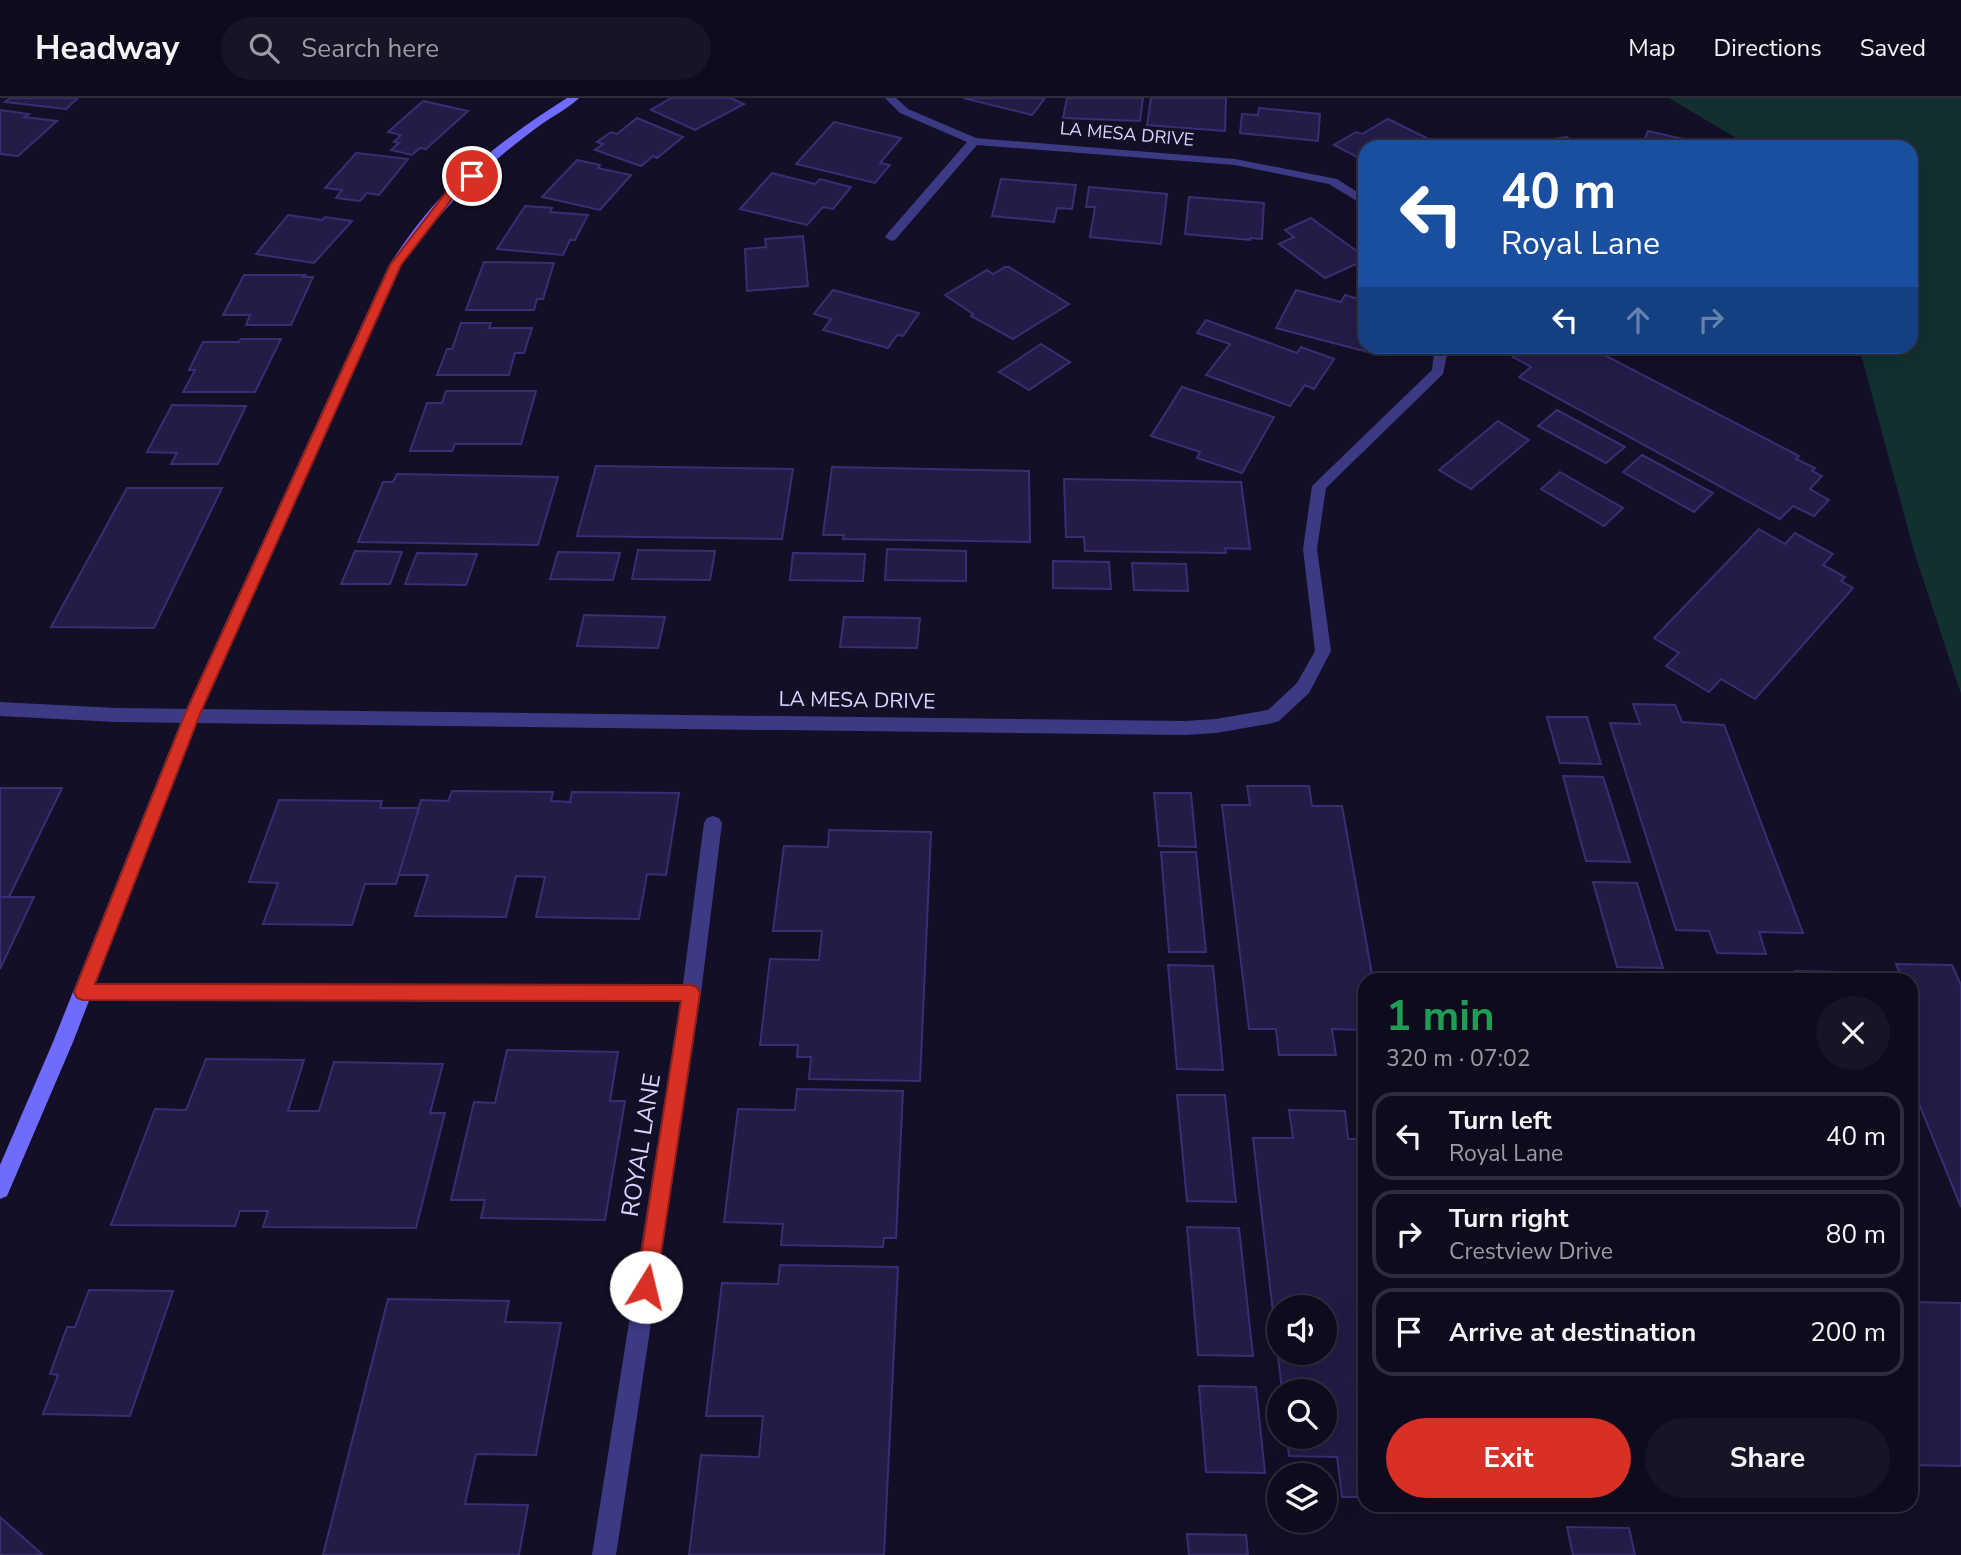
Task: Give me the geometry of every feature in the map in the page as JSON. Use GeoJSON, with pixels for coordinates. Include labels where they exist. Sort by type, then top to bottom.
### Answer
{"type":"FeatureCollection","features":[{"type":"Feature","properties":{"kind":"main road"},"geometry":{"type":"LineString","coordinates":[[0,1189],[83,992],[192,714],[395,265],[421,228],[451,193],[535,123],[574,98]]}},
{"type":"Feature","properties":{"kind":"street","name":"LA MESA DRIVE"},"geometry":{"type":"LineString","coordinates":[[890,98],[904,111],[974,141],[1235,162],[1333,181],[1358,197]]}},
{"type":"Feature","properties":{"kind":"street"},"geometry":{"type":"LineString","coordinates":[[891,237],[974,141]]}},
{"type":"Feature","properties":{"kind":"street","name":"LA MESA DRIVE"},"geometry":{"type":"LineString","coordinates":[[0,709],[116,716],[192,714],[1185,728],[1216,726],[1273,716],[1303,688],[1323,652],[1310,549],[1320,486],[1438,371],[1441,354]]}},
{"type":"Feature","properties":{"kind":"street","name":"ROYAL LANE"},"geometry":{"type":"LineString","coordinates":[[604,1555],[691,993],[713,823]]}},
{"type":"Feature","properties":{"kind":"street"},"geometry":{"type":"LineString","coordinates":[[83,992],[691,993]]}},
{"type":"Feature","properties":{"kind":"green space"},"geometry":{"type":"Polygon","coordinates":[[[1669,98],[1961,98],[1961,694],[1915,555],[1861,354],[1918,354],[1918,140],[1739,140],[1669,98]]]}},
{"type":"Feature","properties":{"kind":"building"},"geometry":{"type":"Polygon","coordinates":[[[10,98],[78,98],[66,109],[5,102],[10,98]]]}},
{"type":"Feature","properties":{"kind":"building"},"geometry":{"type":"Polygon","coordinates":[[[671,98],[731,98],[744,104],[695,130],[651,110],[671,98]]]}},
{"type":"Feature","properties":{"kind":"building"},"geometry":{"type":"Polygon","coordinates":[[[963,98],[1045,98],[1032,115],[963,98]]]}},
{"type":"Feature","properties":{"kind":"building"},"geometry":{"type":"Polygon","coordinates":[[[1067,98],[1143,98],[1140,121],[1063,118],[1067,98]]]}},
{"type":"Feature","properties":{"kind":"building"},"geometry":{"type":"Polygon","coordinates":[[[1151,98],[1226,98],[1225,131],[1147,125],[1151,98]]]}},
{"type":"Feature","properties":{"kind":"building"},"geometry":{"type":"Polygon","coordinates":[[[423,101],[468,111],[426,149],[420,148],[412,155],[391,150],[399,143],[394,142],[401,135],[388,132],[423,101]]]}},
{"type":"Feature","properties":{"kind":"building"},"geometry":{"type":"Polygon","coordinates":[[[1259,108],[1320,114],[1318,141],[1240,133],[1242,114],[1258,115],[1259,108]]]}},
{"type":"Feature","properties":{"kind":"building"},"geometry":{"type":"Polygon","coordinates":[[[0,110],[29,114],[24,117],[57,121],[18,156],[0,154],[0,110]]]}},
{"type":"Feature","properties":{"kind":"building"},"geometry":{"type":"Polygon","coordinates":[[[637,118],[683,137],[657,158],[653,156],[641,166],[595,150],[603,144],[597,142],[611,132],[617,134],[637,118]]]}},
{"type":"Feature","properties":{"kind":"building"},"geometry":{"type":"Polygon","coordinates":[[[1388,119],[1431,140],[1358,140],[1358,157],[1334,145],[1356,132],[1362,134],[1388,119]]]}},
{"type":"Feature","properties":{"kind":"building"},"geometry":{"type":"Polygon","coordinates":[[[834,122],[901,138],[880,163],[890,165],[875,183],[796,164],[834,122]]]}},
{"type":"Feature","properties":{"kind":"building"},"geometry":{"type":"Polygon","coordinates":[[[1648,131],[1688,140],[1644,140],[1648,131]]]}},
{"type":"Feature","properties":{"kind":"building"},"geometry":{"type":"Polygon","coordinates":[[[1567,137],[1570,140],[1546,140],[1567,137]]]}},
{"type":"Feature","properties":{"kind":"building"},"geometry":{"type":"Polygon","coordinates":[[[356,153],[408,159],[379,195],[367,193],[360,201],[336,198],[342,190],[325,188],[356,153]]]}},
{"type":"Feature","properties":{"kind":"building"},"geometry":{"type":"Polygon","coordinates":[[[577,160],[631,175],[600,210],[542,197],[577,160]]]}},
{"type":"Feature","properties":{"kind":"building"},"geometry":{"type":"Polygon","coordinates":[[[772,173],[815,184],[820,179],[851,187],[833,209],[823,207],[807,225],[740,209],[772,173]]]}},
{"type":"Feature","properties":{"kind":"building"},"geometry":{"type":"Polygon","coordinates":[[[1001,179],[1076,185],[1072,209],[1057,208],[1054,222],[992,216],[1001,179]]]}},
{"type":"Feature","properties":{"kind":"building"},"geometry":{"type":"Polygon","coordinates":[[[1089,187],[1167,194],[1161,244],[1090,237],[1095,207],[1086,207],[1089,187]]]}},
{"type":"Feature","properties":{"kind":"building"},"geometry":{"type":"Polygon","coordinates":[[[1189,197],[1264,203],[1262,239],[1185,234],[1189,197]]]}},
{"type":"Feature","properties":{"kind":"building"},"geometry":{"type":"Polygon","coordinates":[[[525,206],[552,208],[550,212],[588,215],[575,240],[570,240],[563,255],[497,249],[525,206]]]}},
{"type":"Feature","properties":{"kind":"building"},"geometry":{"type":"Polygon","coordinates":[[[288,215],[352,221],[314,263],[256,254],[288,215]]]}},
{"type":"Feature","properties":{"kind":"building"},"geometry":{"type":"Polygon","coordinates":[[[1311,218],[1358,252],[1358,263],[1325,278],[1279,244],[1294,237],[1285,230],[1311,218]]]}},
{"type":"Feature","properties":{"kind":"building"},"geometry":{"type":"Polygon","coordinates":[[[803,236],[808,286],[747,291],[745,249],[766,247],[765,239],[803,236]]]}},
{"type":"Feature","properties":{"kind":"building"},"geometry":{"type":"Polygon","coordinates":[[[484,262],[554,263],[543,299],[537,299],[534,310],[466,310],[484,262]]]}},
{"type":"Feature","properties":{"kind":"building"},"geometry":{"type":"Polygon","coordinates":[[[1005,267],[1069,304],[1013,339],[971,316],[973,314],[945,295],[987,270],[993,274],[1005,267]]]}},
{"type":"Feature","properties":{"kind":"building"},"geometry":{"type":"Polygon","coordinates":[[[244,275],[313,277],[291,325],[246,325],[250,315],[223,315],[244,275]]]}},
{"type":"Feature","properties":{"kind":"building"},"geometry":{"type":"Polygon","coordinates":[[[833,290],[919,313],[903,336],[897,335],[888,348],[823,330],[831,319],[814,314],[833,290]]]}},
{"type":"Feature","properties":{"kind":"building"},"geometry":{"type":"Polygon","coordinates":[[[1296,290],[1341,302],[1345,295],[1358,299],[1358,349],[1276,328],[1296,290]]]}},
{"type":"Feature","properties":{"kind":"building"},"geometry":{"type":"Polygon","coordinates":[[[1206,320],[1297,353],[1301,347],[1334,359],[1314,389],[1305,385],[1290,406],[1206,375],[1230,344],[1197,333],[1206,320]]]}},
{"type":"Feature","properties":{"kind":"building"},"geometry":{"type":"Polygon","coordinates":[[[461,323],[491,323],[489,328],[532,328],[524,353],[515,353],[509,375],[437,375],[447,349],[452,349],[461,323]]]}},
{"type":"Feature","properties":{"kind":"building"},"geometry":{"type":"Polygon","coordinates":[[[241,339],[281,339],[255,392],[183,392],[195,370],[189,370],[203,342],[239,342],[241,339]]]}},
{"type":"Feature","properties":{"kind":"building"},"geometry":{"type":"Polygon","coordinates":[[[1041,344],[1070,362],[1029,390],[999,372],[1041,344]]]}},
{"type":"Feature","properties":{"kind":"building"},"geometry":{"type":"Polygon","coordinates":[[[1517,354],[1602,354],[1799,456],[1796,459],[1815,468],[1812,471],[1822,476],[1810,489],[1829,500],[1814,516],[1793,506],[1780,519],[1519,377],[1531,367],[1513,357],[1517,354]]]}},
{"type":"Feature","properties":{"kind":"building"},"geometry":{"type":"Polygon","coordinates":[[[1182,387],[1274,417],[1242,473],[1197,458],[1200,452],[1151,436],[1182,387]]]}},
{"type":"Feature","properties":{"kind":"building"},"geometry":{"type":"Polygon","coordinates":[[[446,391],[536,391],[521,444],[455,444],[452,451],[410,451],[427,403],[442,403],[446,391]]]}},
{"type":"Feature","properties":{"kind":"building"},"geometry":{"type":"Polygon","coordinates":[[[172,405],[246,406],[218,464],[171,464],[177,453],[147,452],[172,405]]]}},
{"type":"Feature","properties":{"kind":"building"},"geometry":{"type":"Polygon","coordinates":[[[1557,410],[1625,447],[1606,463],[1538,426],[1557,410]]]}},
{"type":"Feature","properties":{"kind":"building"},"geometry":{"type":"Polygon","coordinates":[[[1498,421],[1529,440],[1471,489],[1439,470],[1498,421]]]}},
{"type":"Feature","properties":{"kind":"building"},"geometry":{"type":"Polygon","coordinates":[[[1642,455],[1713,493],[1694,512],[1623,472],[1642,455]]]}},
{"type":"Feature","properties":{"kind":"building"},"geometry":{"type":"Polygon","coordinates":[[[596,466],[793,469],[782,539],[577,536],[596,466]]]}},
{"type":"Feature","properties":{"kind":"building"},"geometry":{"type":"Polygon","coordinates":[[[832,467],[1029,471],[1030,542],[843,539],[844,535],[823,535],[832,467]]]}},
{"type":"Feature","properties":{"kind":"building"},"geometry":{"type":"Polygon","coordinates":[[[1560,472],[1623,508],[1604,526],[1541,489],[1560,472]]]}},
{"type":"Feature","properties":{"kind":"building"},"geometry":{"type":"Polygon","coordinates":[[[397,474],[558,477],[538,545],[358,542],[383,482],[393,482],[397,474]]]}},
{"type":"Feature","properties":{"kind":"building"},"geometry":{"type":"Polygon","coordinates":[[[1064,479],[1241,482],[1250,549],[1225,548],[1226,553],[1085,551],[1084,537],[1066,537],[1064,479]]]}},
{"type":"Feature","properties":{"kind":"building"},"geometry":{"type":"Polygon","coordinates":[[[127,488],[222,488],[154,628],[51,627],[127,488]]]}},
{"type":"Feature","properties":{"kind":"building"},"geometry":{"type":"Polygon","coordinates":[[[1759,529],[1785,544],[1795,533],[1833,554],[1823,565],[1845,577],[1841,581],[1853,588],[1755,699],[1721,679],[1709,692],[1666,666],[1679,653],[1654,638],[1759,529]]]}},
{"type":"Feature","properties":{"kind":"building"},"geometry":{"type":"Polygon","coordinates":[[[887,549],[966,551],[966,581],[885,580],[887,549]]]}},
{"type":"Feature","properties":{"kind":"building"},"geometry":{"type":"Polygon","coordinates":[[[638,550],[715,551],[710,580],[632,579],[638,550]]]}},
{"type":"Feature","properties":{"kind":"building"},"geometry":{"type":"Polygon","coordinates":[[[355,551],[402,552],[390,584],[341,584],[355,551]]]}},
{"type":"Feature","properties":{"kind":"building"},"geometry":{"type":"Polygon","coordinates":[[[558,552],[620,553],[613,580],[550,579],[558,552]]]}},
{"type":"Feature","properties":{"kind":"building"},"geometry":{"type":"Polygon","coordinates":[[[417,553],[477,554],[466,585],[405,584],[417,553]]]}},
{"type":"Feature","properties":{"kind":"building"},"geometry":{"type":"Polygon","coordinates":[[[793,553],[865,554],[863,581],[790,580],[793,553]]]}},
{"type":"Feature","properties":{"kind":"building"},"geometry":{"type":"Polygon","coordinates":[[[1053,561],[1109,562],[1111,589],[1053,588],[1053,561]]]}},
{"type":"Feature","properties":{"kind":"building"},"geometry":{"type":"Polygon","coordinates":[[[1132,563],[1186,564],[1188,591],[1134,590],[1132,563]]]}},
{"type":"Feature","properties":{"kind":"building"},"geometry":{"type":"Polygon","coordinates":[[[584,615],[665,617],[658,648],[577,646],[584,615]]]}},
{"type":"Feature","properties":{"kind":"building"},"geometry":{"type":"Polygon","coordinates":[[[844,617],[920,618],[917,648],[840,647],[844,617]]]}},
{"type":"Feature","properties":{"kind":"building"},"geometry":{"type":"Polygon","coordinates":[[[1633,704],[1675,705],[1682,722],[1724,725],[1803,933],[1759,932],[1766,954],[1717,953],[1709,931],[1676,930],[1610,723],[1640,724],[1633,704]]]}},
{"type":"Feature","properties":{"kind":"building"},"geometry":{"type":"Polygon","coordinates":[[[1547,717],[1587,717],[1601,764],[1560,763],[1547,717]]]}},
{"type":"Feature","properties":{"kind":"building"},"geometry":{"type":"Polygon","coordinates":[[[1563,776],[1603,777],[1630,862],[1586,861],[1563,776]]]}},
{"type":"Feature","properties":{"kind":"building"},"geometry":{"type":"Polygon","coordinates":[[[1247,786],[1309,786],[1312,806],[1342,806],[1372,973],[1358,973],[1358,1030],[1332,1029],[1336,1055],[1279,1055],[1276,1029],[1249,1029],[1222,805],[1250,805],[1247,786]]]}},
{"type":"Feature","properties":{"kind":"building"},"geometry":{"type":"Polygon","coordinates":[[[0,788],[62,788],[9,897],[0,897],[0,788]]]}},
{"type":"Feature","properties":{"kind":"building"},"geometry":{"type":"Polygon","coordinates":[[[452,791],[553,792],[551,801],[570,802],[572,792],[679,793],[666,875],[647,874],[639,919],[536,917],[545,877],[516,876],[506,917],[415,916],[428,875],[398,875],[421,800],[448,801],[452,791]]]}},
{"type":"Feature","properties":{"kind":"building"},"geometry":{"type":"Polygon","coordinates":[[[1154,793],[1191,793],[1196,847],[1159,846],[1154,793]]]}},
{"type":"Feature","properties":{"kind":"building"},"geometry":{"type":"Polygon","coordinates":[[[279,800],[382,801],[380,808],[419,808],[396,884],[365,884],[352,925],[263,924],[278,883],[249,882],[279,800]]]}},
{"type":"Feature","properties":{"kind":"building"},"geometry":{"type":"Polygon","coordinates":[[[829,830],[931,832],[920,1081],[809,1079],[811,1057],[797,1057],[798,1045],[760,1045],[770,959],[819,960],[822,931],[773,931],[784,846],[828,847],[829,830]]]}},
{"type":"Feature","properties":{"kind":"building"},"geometry":{"type":"Polygon","coordinates":[[[1161,852],[1196,852],[1206,952],[1169,952],[1161,852]]]}},
{"type":"Feature","properties":{"kind":"building"},"geometry":{"type":"Polygon","coordinates":[[[1593,882],[1637,883],[1663,968],[1617,967],[1593,882]]]}},
{"type":"Feature","properties":{"kind":"building"},"geometry":{"type":"Polygon","coordinates":[[[0,897],[34,897],[0,969],[0,897]]]}},
{"type":"Feature","properties":{"kind":"building"},"geometry":{"type":"Polygon","coordinates":[[[1896,964],[1952,965],[1961,985],[1961,1207],[1918,1101],[1918,973],[1900,973],[1896,964]]]}},
{"type":"Feature","properties":{"kind":"building"},"geometry":{"type":"Polygon","coordinates":[[[1168,965],[1213,966],[1223,1070],[1177,1069],[1168,965]]]}},
{"type":"Feature","properties":{"kind":"building"},"geometry":{"type":"Polygon","coordinates":[[[1795,971],[1840,973],[1796,973],[1795,971]]]}},
{"type":"Feature","properties":{"kind":"building"},"geometry":{"type":"Polygon","coordinates":[[[507,1050],[618,1052],[610,1101],[625,1101],[605,1220],[481,1218],[485,1200],[451,1200],[474,1102],[495,1103],[507,1050]]]}},
{"type":"Feature","properties":{"kind":"building"},"geometry":{"type":"Polygon","coordinates":[[[206,1059],[304,1060],[288,1111],[319,1111],[334,1062],[443,1064],[430,1113],[445,1113],[416,1228],[263,1227],[268,1211],[240,1211],[235,1226],[111,1225],[155,1109],[186,1110],[206,1059]]]}},
{"type":"Feature","properties":{"kind":"building"},"geometry":{"type":"Polygon","coordinates":[[[797,1089],[903,1091],[896,1238],[884,1238],[883,1247],[781,1245],[783,1224],[724,1222],[738,1109],[795,1110],[797,1089]]]}},
{"type":"Feature","properties":{"kind":"building"},"geometry":{"type":"Polygon","coordinates":[[[1177,1095],[1225,1095],[1236,1202],[1187,1201],[1177,1095]]]}},
{"type":"Feature","properties":{"kind":"building"},"geometry":{"type":"Polygon","coordinates":[[[1289,1110],[1345,1111],[1348,1139],[1358,1139],[1358,1497],[1342,1497],[1337,1457],[1289,1456],[1288,1449],[1337,1449],[1337,1379],[1281,1379],[1279,1365],[1337,1365],[1337,1295],[1271,1295],[1253,1138],[1293,1138],[1289,1110]]]}},
{"type":"Feature","properties":{"kind":"building"},"geometry":{"type":"Polygon","coordinates":[[[1187,1227],[1239,1228],[1253,1356],[1198,1355],[1187,1227]]]}},
{"type":"Feature","properties":{"kind":"building"},"geometry":{"type":"Polygon","coordinates":[[[780,1265],[898,1267],[884,1555],[689,1555],[701,1455],[759,1457],[763,1416],[706,1416],[722,1283],[778,1284],[780,1265]]]}},
{"type":"Feature","properties":{"kind":"building"},"geometry":{"type":"Polygon","coordinates":[[[89,1290],[173,1291],[130,1416],[43,1414],[58,1375],[50,1374],[67,1327],[75,1327],[89,1290]]]}},
{"type":"Feature","properties":{"kind":"building"},"geometry":{"type":"Polygon","coordinates":[[[388,1299],[509,1301],[505,1322],[561,1323],[536,1455],[476,1454],[465,1504],[528,1505],[519,1555],[323,1555],[388,1299]]]}},
{"type":"Feature","properties":{"kind":"building"},"geometry":{"type":"Polygon","coordinates":[[[1918,1302],[1961,1303],[1961,1466],[1918,1465],[1918,1302]]]}},
{"type":"Feature","properties":{"kind":"building"},"geometry":{"type":"Polygon","coordinates":[[[1199,1386],[1256,1387],[1265,1473],[1206,1472],[1199,1386]]]}},
{"type":"Feature","properties":{"kind":"building"},"geometry":{"type":"Polygon","coordinates":[[[0,1517],[43,1555],[0,1555],[0,1517]]]}},
{"type":"Feature","properties":{"kind":"building"},"geometry":{"type":"Polygon","coordinates":[[[1567,1527],[1629,1528],[1635,1555],[1573,1555],[1567,1527]]]}},
{"type":"Feature","properties":{"kind":"building"},"geometry":{"type":"Polygon","coordinates":[[[1187,1534],[1246,1535],[1248,1555],[1189,1555],[1187,1534]]]}},
{"type":"Feature","properties":{"kind":"route"},"geometry":{"type":"LineString","coordinates":[[472,176],[436,210],[395,265],[192,714],[83,992],[691,993],[646,1287]]}}]}
